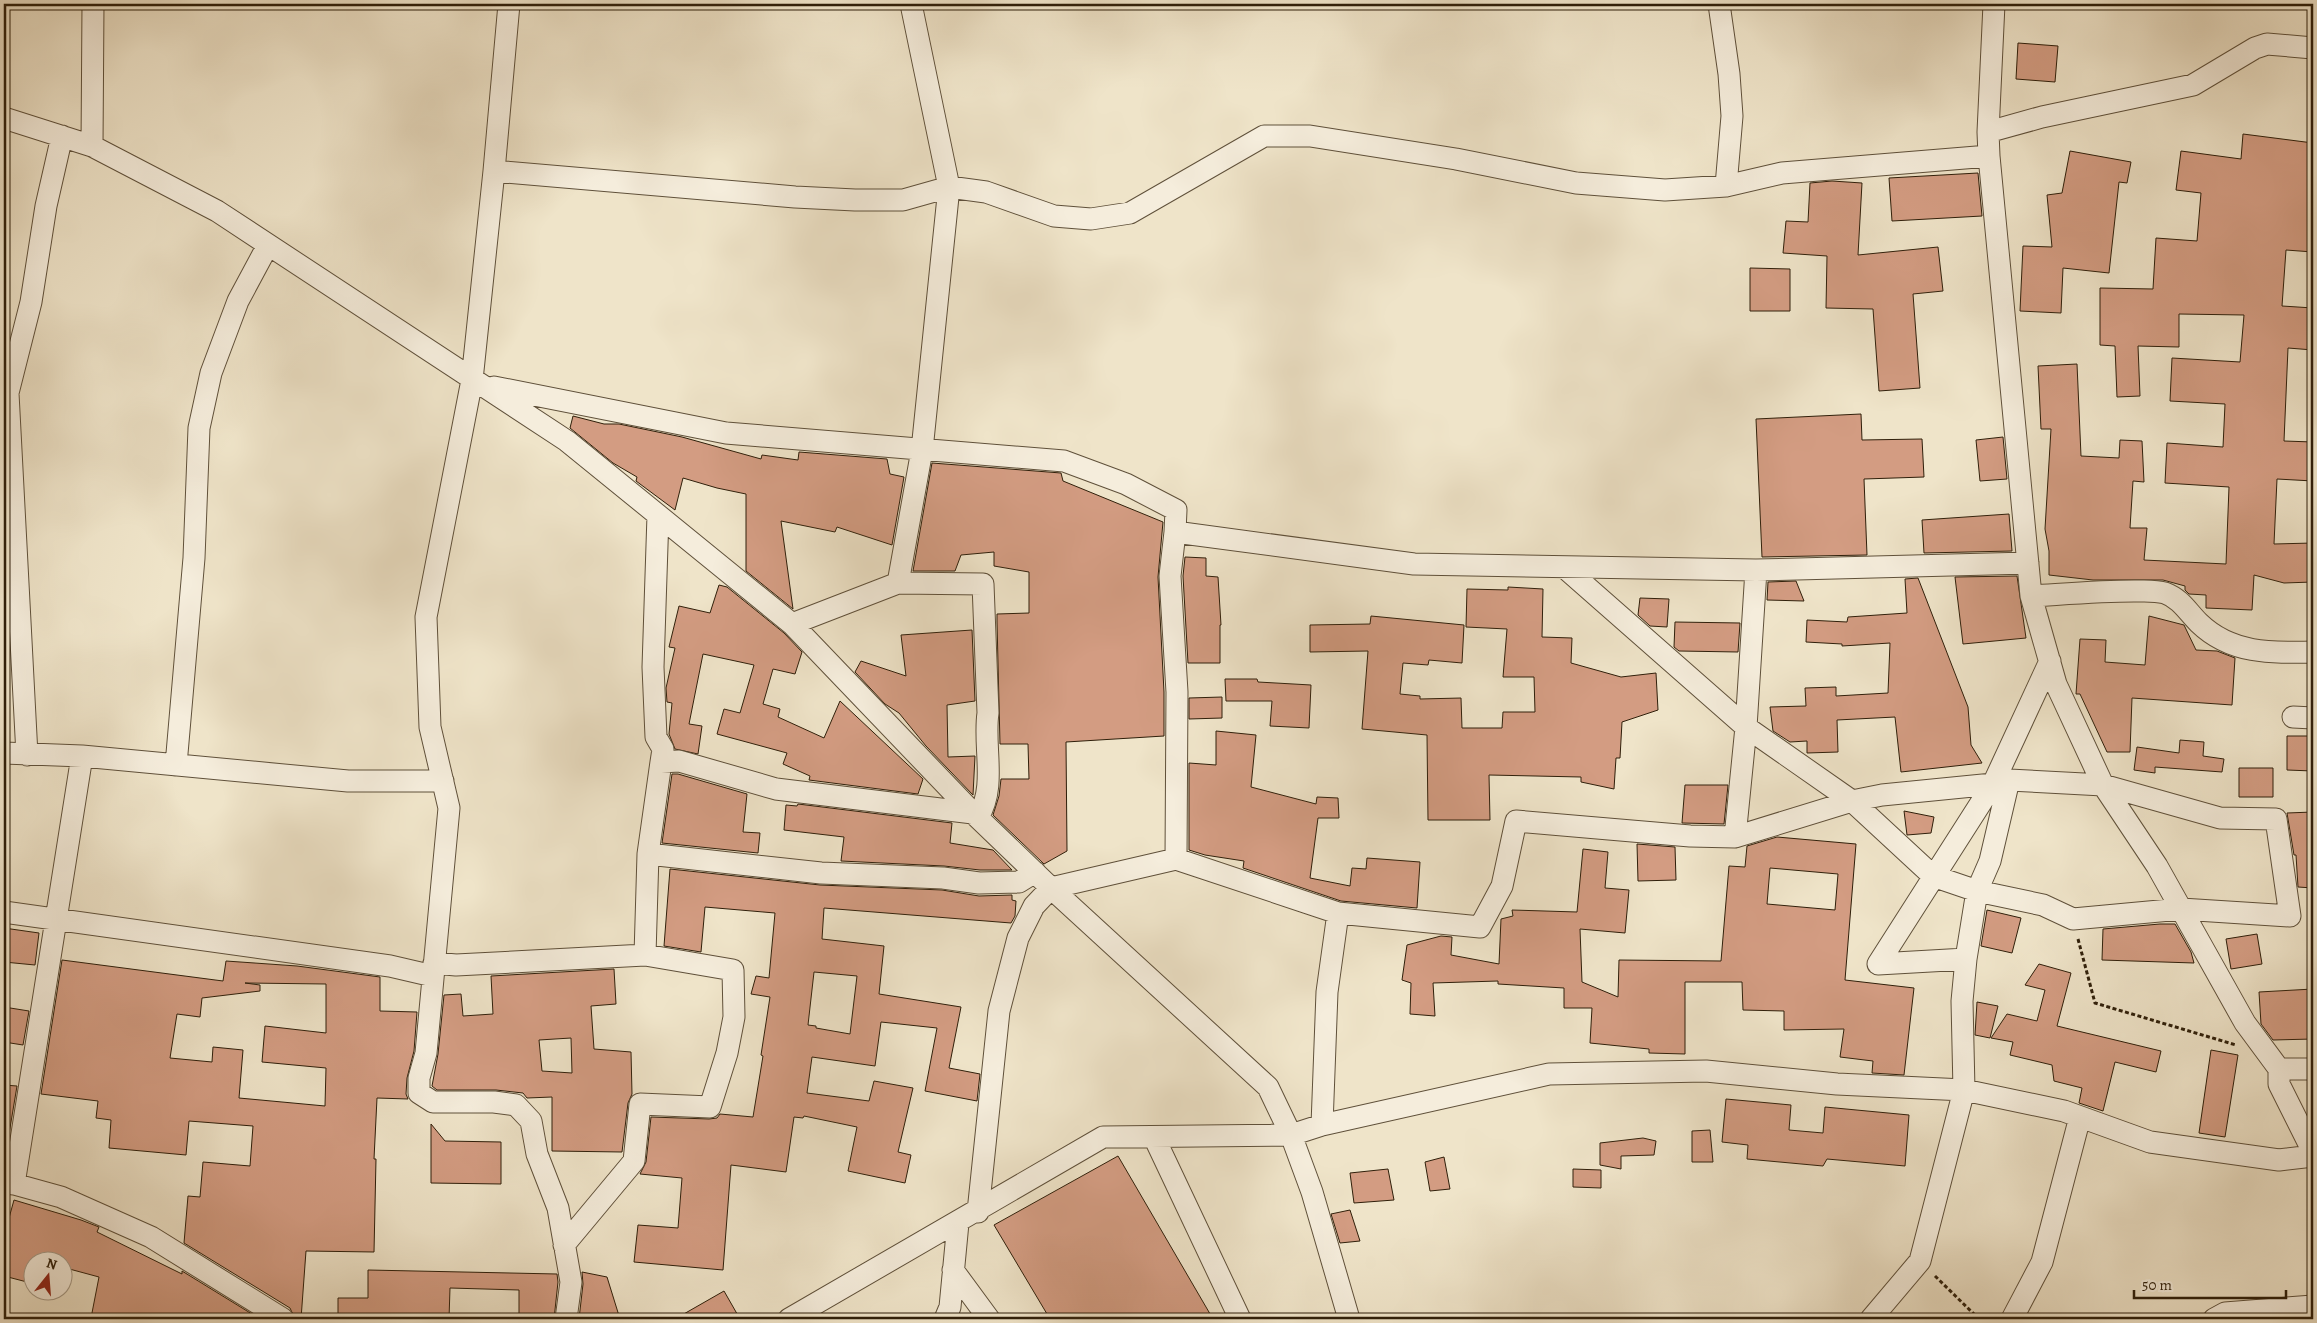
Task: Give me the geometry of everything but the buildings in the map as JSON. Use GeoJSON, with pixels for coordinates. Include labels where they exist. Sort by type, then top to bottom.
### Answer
{"type":"FeatureCollection","features":[{"type":"Feature","properties":{"kind":"street"},"geometry":{"type":"LineString","coordinates":[[92,146],[93,4]]}},
{"type":"Feature","properties":{"kind":"street"},"geometry":{"type":"LineString","coordinates":[[509,4],[472,380],[426,617],[430,727],[449,808],[426,1053],[419,1078],[419,1093],[433,1102],[494,1102],[516,1105],[531,1121],[537,1154],[558,1208],[571,1282],[566,1319]]}},
{"type":"Feature","properties":{"kind":"street"},"geometry":{"type":"LineString","coordinates":[[898,583],[922,450],[949,187],[911,4]]}},
{"type":"Feature","properties":{"kind":"street"},"geometry":{"type":"LineString","coordinates":[[1719,4],[1729,74],[1732,116],[1726,186]]}},
{"type":"Feature","properties":{"kind":"street"},"geometry":{"type":"LineString","coordinates":[[1994,4],[1988,132],[1989,156],[2031,596],[2056,684],[2103,785],[2157,866],[2245,1022],[2279,1069],[2280,1084],[2313,1152]]}},
{"type":"Feature","properties":{"kind":"street"},"geometry":{"type":"LineString","coordinates":[[1988,132],[2042,117],[2193,84],[2255,48],[2267,44],[2313,48]]}},
{"type":"Feature","properties":{"kind":"street"},"geometry":{"type":"LineString","coordinates":[[4,118],[92,146],[217,211],[567,441],[792,624],[976,815],[1051,888],[1268,1087],[1291,1134],[1312,1192],[1349,1319]]}},
{"type":"Feature","properties":{"kind":"street"},"geometry":{"type":"LineString","coordinates":[[27,755],[6,392],[31,302],[46,206],[62,136]]}},
{"type":"Feature","properties":{"kind":"street"},"geometry":{"type":"LineString","coordinates":[[494,171],[785,196],[854,200],[903,200],[949,187],[986,192],[1054,216],[1091,219],[1130,212],[1264,136],[1310,136],[1456,159],[1576,182],[1665,190],[1726,186],[1782,173],[1989,156]]}},
{"type":"Feature","properties":{"kind":"street"},"geometry":{"type":"LineString","coordinates":[[176,765],[193,567],[199,428],[210,373],[238,302],[268,245]]}},
{"type":"Feature","properties":{"kind":"street"},"geometry":{"type":"LineString","coordinates":[[472,380],[506,390],[726,433],[1064,461],[1126,484],[1176,510],[1170,576],[1177,692],[1176,859]]}},
{"type":"Feature","properties":{"kind":"street"},"geometry":{"type":"LineString","coordinates":[[645,955],[648,854],[663,749],[656,737],[653,667],[658,515]]}},
{"type":"Feature","properties":{"kind":"street"},"geometry":{"type":"LineString","coordinates":[[1175,532],[1414,564],[1756,570],[2028,563]]}},
{"type":"Feature","properties":{"kind":"street"},"geometry":{"type":"LineString","coordinates":[[978,1212],[999,1011],[1018,938],[1034,906],[1051,888],[1176,859],[1338,913],[1480,927],[1502,886],[1516,821],[1690,836],[1735,837],[1852,801],[1882,795],[2001,782],[2103,785],[2220,818],[2276,820],[2290,916],[2181,908],[2073,919],[2043,905],[1977,891],[1933,876],[1852,801],[1746,727],[1564,567]]}},
{"type":"Feature","properties":{"kind":"street"},"geometry":{"type":"LineString","coordinates":[[1735,837],[1746,727],[1756,570]]}},
{"type":"Feature","properties":{"kind":"street"},"geometry":{"type":"LineString","coordinates":[[661,762],[679,761],[776,789],[976,815],[984,808],[988,794],[985,731],[988,713],[983,584],[898,583],[792,624]]}},
{"type":"Feature","properties":{"kind":"street"},"geometry":{"type":"LineString","coordinates":[[2031,596],[2116,591],[2163,593],[2184,605],[2200,624],[2217,638],[2231,644],[2255,651],[2313,652]]}},
{"type":"Feature","properties":{"kind":"street"},"geometry":{"type":"LineString","coordinates":[[1966,959],[1878,964],[1933,876],[2001,782],[2050,661]]}},
{"type":"Feature","properties":{"kind":"street"},"geometry":{"type":"LineString","coordinates":[[4,753],[82,756],[348,781],[443,781]]}},
{"type":"Feature","properties":{"kind":"street"},"geometry":{"type":"LineString","coordinates":[[82,756],[57,920],[6,1184],[61,1197],[151,1237],[283,1319]]}},
{"type":"Feature","properties":{"kind":"street"},"geometry":{"type":"LineString","coordinates":[[1871,1319],[1920,1261],[1964,1090],[1962,1001],[1966,959],[1977,891],[1990,861],[2001,782]]}},
{"type":"Feature","properties":{"kind":"street"},"geometry":{"type":"LineString","coordinates":[[648,854],[821,873],[943,878],[979,883],[1019,882],[1035,872]]}},
{"type":"Feature","properties":{"kind":"street"},"geometry":{"type":"LineString","coordinates":[[4,912],[380,965],[434,970],[456,965],[645,955],[733,970],[734,1018],[727,1053],[710,1107],[640,1104],[634,1161],[564,1245]]}},
{"type":"Feature","properties":{"kind":"street"},"geometry":{"type":"LineString","coordinates":[[1322,1125],[1327,1000],[1338,913]]}},
{"type":"Feature","properties":{"kind":"street"},"geometry":{"type":"LineString","coordinates":[[2279,1069],[2313,1069]]}},
{"type":"Feature","properties":{"kind":"street"},"geometry":{"type":"LineString","coordinates":[[796,1317],[1103,1137],[1291,1134],[1322,1125],[1549,1074],[1706,1070],[1837,1084],[1964,1090],[2064,1111],[2150,1142],[2279,1160],[2313,1156]]}},
{"type":"Feature","properties":{"kind":"street"},"geometry":{"type":"LineString","coordinates":[[2012,1319],[2042,1262],[2080,1117]]}},
{"type":"Feature","properties":{"kind":"street"},"geometry":{"type":"LineString","coordinates":[[1154,1137],[1240,1319]]}},
{"type":"Feature","properties":{"kind":"street"},"geometry":{"type":"LineString","coordinates":[[945,1319],[950,1308],[958,1223]]}},
{"type":"Feature","properties":{"kind":"street"},"geometry":{"type":"LineString","coordinates":[[953,1270],[989,1319]]}},
{"type":"Feature","properties":{"kind":"street"},"geometry":{"type":"LineString","coordinates":[[2214,1319],[2225,1313],[2313,1306]]}},
{"type":"Feature","properties":{"kind":"path"},"geometry":{"type":"LineString","coordinates":[[2073,919],[2095,1004],[2242,1047]]}},
{"type":"Feature","properties":{"kind":"path"},"geometry":{"type":"LineString","coordinates":[[1920,1261],[1979,1319]]}}]}
